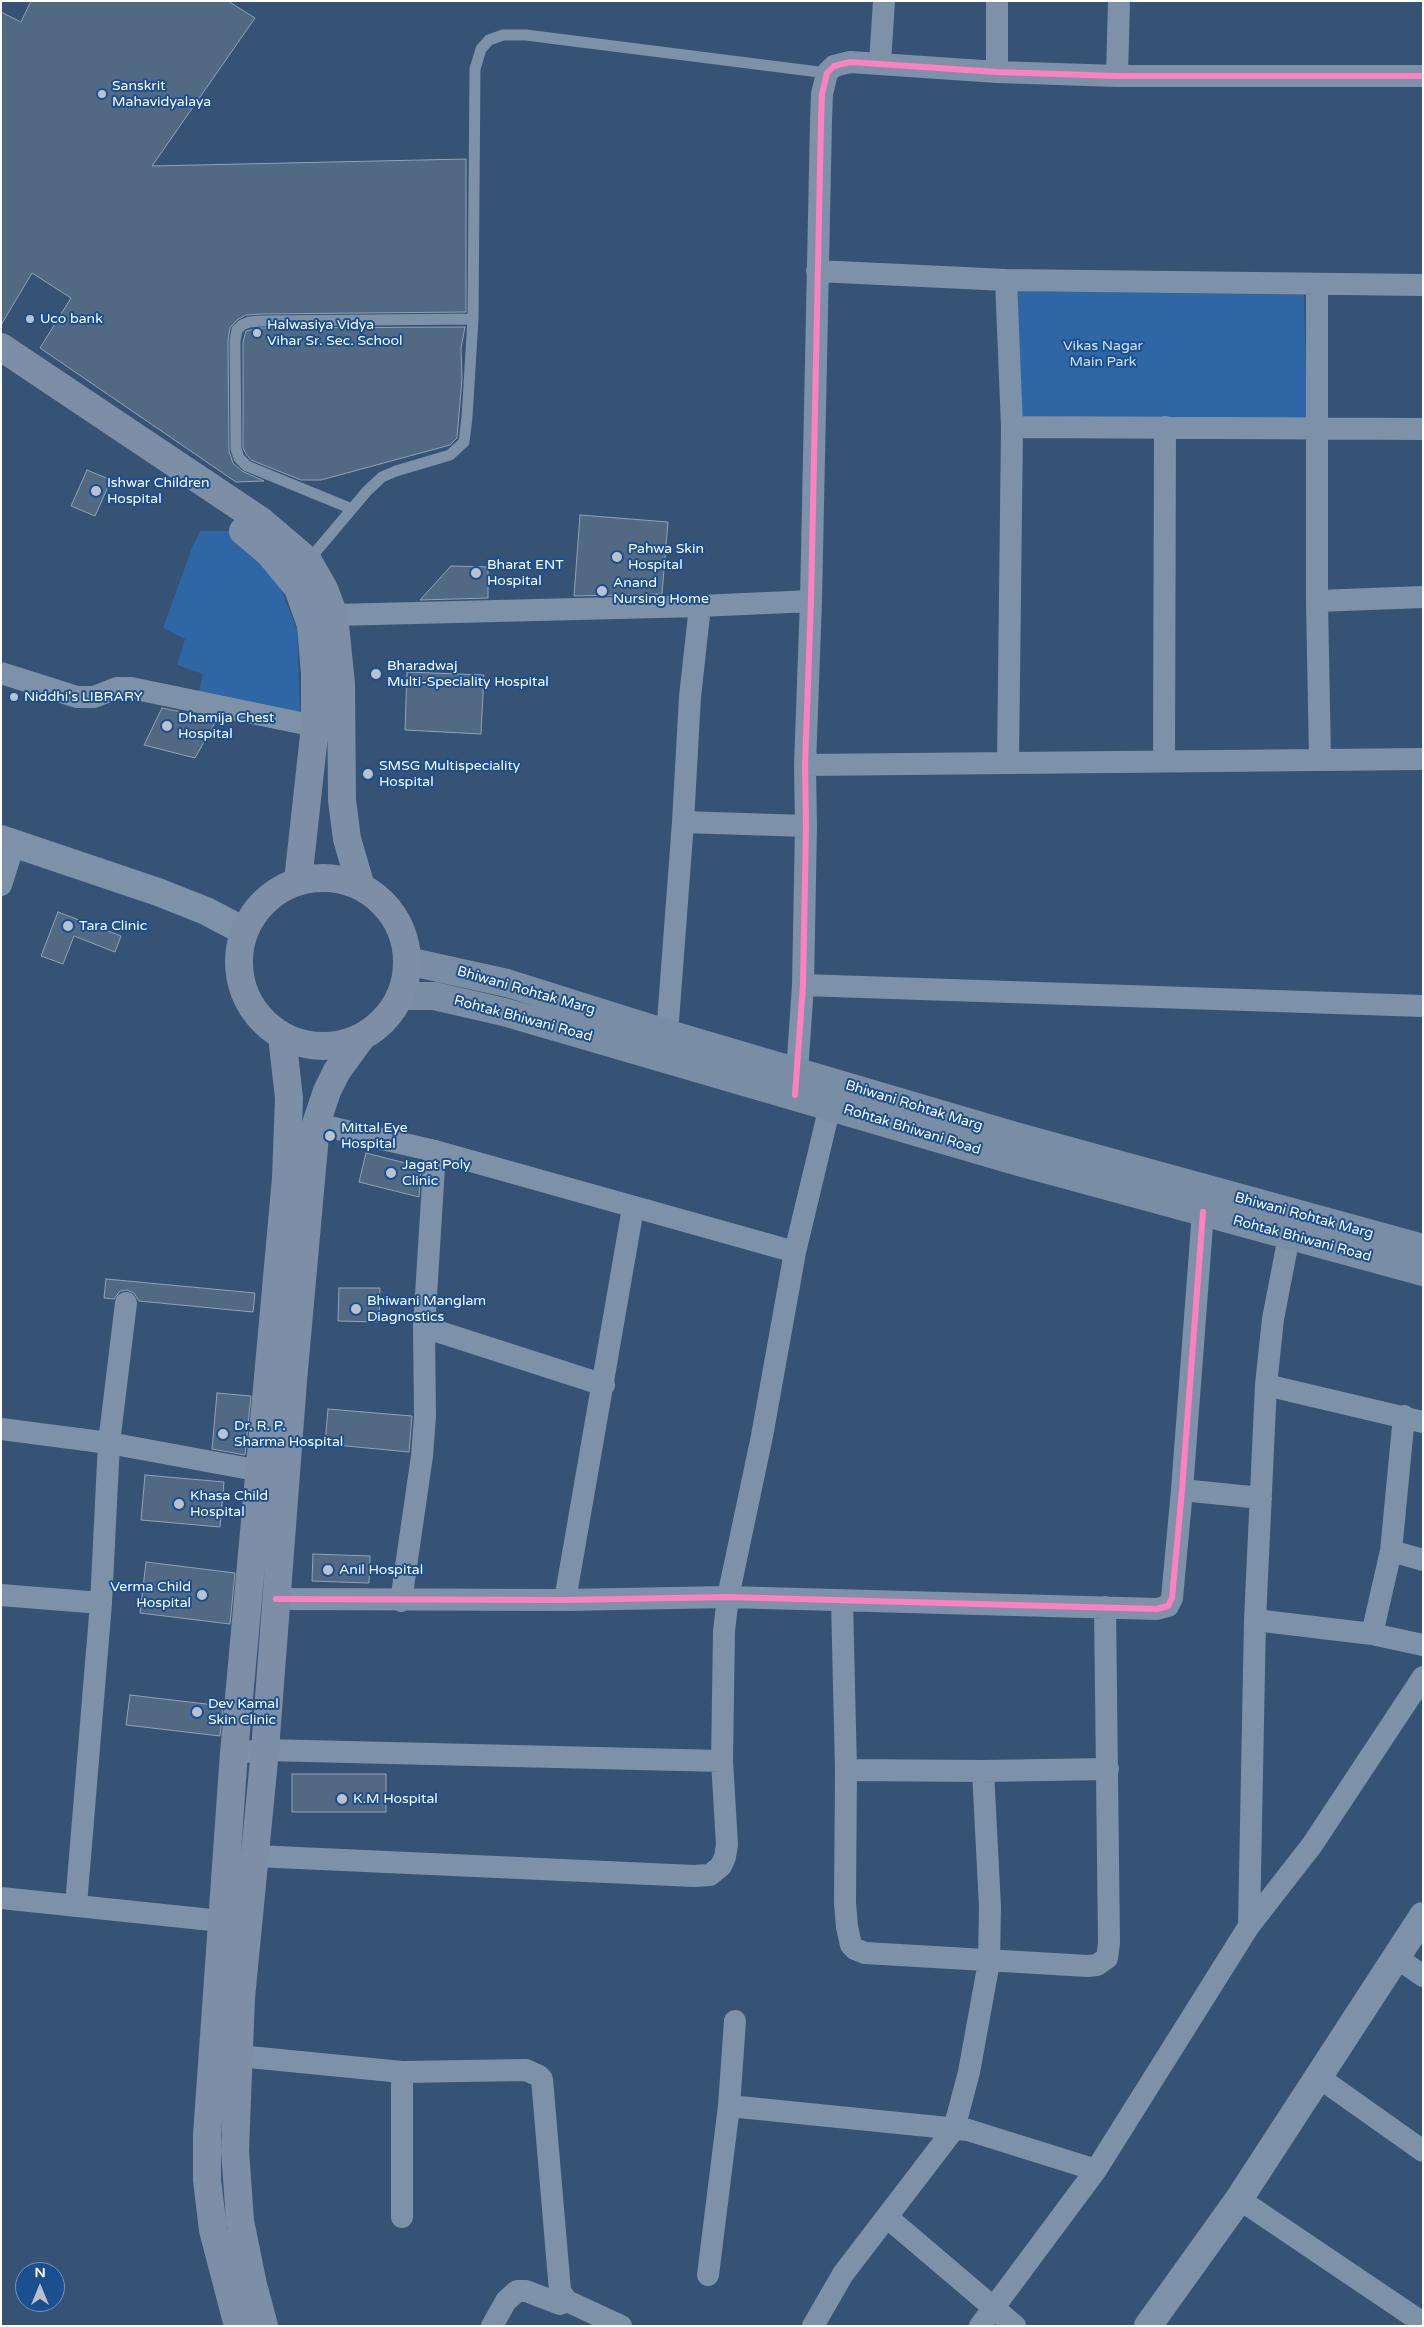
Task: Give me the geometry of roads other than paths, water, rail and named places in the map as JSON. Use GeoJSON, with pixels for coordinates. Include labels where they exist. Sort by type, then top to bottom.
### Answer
{"type":"FeatureCollection","features":[{"type":"Feature","properties":{"kind":"main road"},"geometry":{"type":"LineString","coordinates":[[1,347],[261,521],[308,561],[324,589],[334,615],[340,684],[342,800],[347,838],[361,888]]}},
{"type":"Feature","properties":{"kind":"main road"},"geometry":{"type":"LineString","coordinates":[[1,369],[243,531],[269,553],[298,588],[311,625],[315,674],[315,726],[298,882]]}},
{"type":"Feature","properties":{"kind":"main road"},"geometry":{"type":"LineString","coordinates":[[320,878],[341,880],[361,888],[380,900],[395,918],[404,939],[407,961],[406,979],[392,1011],[380,1025],[360,1038],[335,1046],[308,1046],[282,1036],[262,1022],[248,1002],[239,979],[238,955],[244,931],[256,910],[275,892],[298,882],[320,878]]}},
{"type":"Feature","properties":{"kind":"main road","name":"Bhiwani Rohtak Marg"},"geometry":{"type":"LineString","coordinates":[[407,961],[507,983],[666,1046],[797,1084],[1015,1136],[1423,1248]]}},
{"type":"Feature","properties":{"kind":"main road","name":"Rohtak Bhiwani Road"},"geometry":{"type":"LineString","coordinates":[[400,996],[434,996],[462,1001],[666,1046]]}},
{"type":"Feature","properties":{"kind":"main road"},"geometry":{"type":"LineString","coordinates":[[238,2326],[213,2230],[207,2180],[207,2135],[234,1753],[261,1471],[286,1169],[289,1098],[282,1036]]}},
{"type":"Feature","properties":{"kind":"main road"},"geometry":{"type":"LineString","coordinates":[[264,2326],[240,2221],[235,2150],[241,1998],[265,1750],[316,1124],[327,1091],[337,1071],[360,1038]]}},
{"type":"Feature","properties":{"kind":"main road","name":"Rohtak Bhiwani Road"},"geometry":{"type":"LineString","coordinates":[[797,1084],[830,1106],[1028,1164],[1423,1272]]}},
{"type":"Feature","properties":{"kind":"street"},"geometry":{"type":"LineString","coordinates":[[880,64],[884,1]]}},
{"type":"Feature","properties":{"kind":"street"},"geometry":{"type":"LineString","coordinates":[[997,72],[998,1]]}},
{"type":"Feature","properties":{"kind":"street"},"geometry":{"type":"LineString","coordinates":[[1117,76],[1119,1]]}},
{"type":"Feature","properties":{"kind":"street"},"geometry":{"type":"LineString","coordinates":[[797,1084],[803,985],[806,826],[805,765],[811,600],[822,94],[827,73],[841,64],[880,64],[997,72],[1117,76],[1423,76]]}},
{"type":"Feature","properties":{"kind":"street"},"geometry":{"type":"LineString","coordinates":[[817,271],[1006,280],[1423,285]]}},
{"type":"Feature","properties":{"kind":"street"},"geometry":{"type":"LineString","coordinates":[[1006,280],[1012,427],[1008,763]]}},
{"type":"Feature","properties":{"kind":"street"},"geometry":{"type":"LineString","coordinates":[[1317,284],[1317,601],[1320,759]]}},
{"type":"Feature","properties":{"kind":"street"},"geometry":{"type":"LineString","coordinates":[[1012,427],[1423,429]]}},
{"type":"Feature","properties":{"kind":"street"},"geometry":{"type":"LineString","coordinates":[[1164,760],[1165,427]]}},
{"type":"Feature","properties":{"kind":"street"},"geometry":{"type":"LineString","coordinates":[[1317,601],[1423,597]]}},
{"type":"Feature","properties":{"kind":"street"},"geometry":{"type":"LineString","coordinates":[[334,615],[700,606],[811,600]]}},
{"type":"Feature","properties":{"kind":"street"},"geometry":{"type":"LineString","coordinates":[[666,1046],[683,822],[690,697],[700,606]]}},
{"type":"Feature","properties":{"kind":"street"},"geometry":{"type":"LineString","coordinates":[[1,673],[77,697],[94,697],[116,688],[131,688],[315,726]]}},
{"type":"Feature","properties":{"kind":"street"},"geometry":{"type":"LineString","coordinates":[[805,765],[1164,760],[1423,759]]}},
{"type":"Feature","properties":{"kind":"street"},"geometry":{"type":"LineString","coordinates":[[683,822],[806,826]]}},
{"type":"Feature","properties":{"kind":"street"},"geometry":{"type":"LineString","coordinates":[[1,885],[8,842],[158,892],[206,911],[244,931]]}},
{"type":"Feature","properties":{"kind":"street"},"geometry":{"type":"LineString","coordinates":[[803,985],[1423,1006]]}},
{"type":"Feature","properties":{"kind":"street"},"geometry":{"type":"LineString","coordinates":[[255,1856],[694,1876],[710,1875],[721,1866],[726,1856],[727,1845],[722,1761],[724,1631],[728,1597],[762,1436],[795,1252],[830,1106]]}},
{"type":"Feature","properties":{"kind":"street"},"geometry":{"type":"LineString","coordinates":[[316,1124],[435,1151],[795,1252]]}},
{"type":"Feature","properties":{"kind":"street"},"geometry":{"type":"LineString","coordinates":[[400,1601],[422,1456],[425,1416],[424,1327],[435,1151]]}},
{"type":"Feature","properties":{"kind":"street"},"geometry":{"type":"LineString","coordinates":[[565,1600],[604,1385],[633,1208]]}},
{"type":"Feature","properties":{"kind":"street"},"geometry":{"type":"LineString","coordinates":[[276,1599],[400,1601],[728,1597],[842,1602],[1157,1609],[1170,1605],[1182,1490],[1203,1212]]}},
{"type":"Feature","properties":{"kind":"street"},"geometry":{"type":"LineString","coordinates":[[1250,1926],[1255,1620],[1266,1385],[1273,1319],[1290,1236]]}},
{"type":"Feature","properties":{"kind":"street"},"geometry":{"type":"LineString","coordinates":[[76,1906],[101,1603],[109,1443],[126,1303]]}},
{"type":"Feature","properties":{"kind":"street"},"geometry":{"type":"LineString","coordinates":[[424,1327],[604,1385]]}},
{"type":"Feature","properties":{"kind":"street"},"geometry":{"type":"LineString","coordinates":[[1266,1385],[1413,1419],[1391,1551],[1372,1634]]}},
{"type":"Feature","properties":{"kind":"street"},"geometry":{"type":"LineString","coordinates":[[1,1429],[109,1443],[261,1471]]}},
{"type":"Feature","properties":{"kind":"street"},"geometry":{"type":"LineString","coordinates":[[1182,1490],[1261,1498]]}},
{"type":"Feature","properties":{"kind":"street"},"geometry":{"type":"LineString","coordinates":[[1391,1551],[1423,1560]]}},
{"type":"Feature","properties":{"kind":"street"},"geometry":{"type":"LineString","coordinates":[[1,1595],[101,1603]]}},
{"type":"Feature","properties":{"kind":"street"},"geometry":{"type":"LineString","coordinates":[[842,1602],[846,1770],[845,1903],[851,1945],[864,1953],[989,1962],[1088,1966],[1097,1965],[1107,1958],[1110,1943],[1105,1607]]}},
{"type":"Feature","properties":{"kind":"street"},"geometry":{"type":"LineString","coordinates":[[1255,1620],[1372,1634],[1423,1645]]}},
{"type":"Feature","properties":{"kind":"street"},"geometry":{"type":"LineString","coordinates":[[986,2317],[1096,2170],[1250,1926],[1312,1845],[1423,1677]]}},
{"type":"Feature","properties":{"kind":"street"},"geometry":{"type":"LineString","coordinates":[[234,1753],[265,1750],[722,1761]]}},
{"type":"Feature","properties":{"kind":"street"},"geometry":{"type":"LineString","coordinates":[[846,1770],[983,1771],[1108,1769]]}},
{"type":"Feature","properties":{"kind":"street"},"geometry":{"type":"LineString","coordinates":[[813,2326],[843,2274],[888,2218],[954,2129],[969,2072],[989,1962],[990,1907],[983,1771]]}},
{"type":"Feature","properties":{"kind":"street"},"geometry":{"type":"LineString","coordinates":[[1,1898],[221,1921]]}},
{"type":"Feature","properties":{"kind":"street"},"geometry":{"type":"LineString","coordinates":[[1148,2326],[1238,2199],[1423,1916]]}},
{"type":"Feature","properties":{"kind":"street"},"geometry":{"type":"LineString","coordinates":[[1396,1957],[1423,1976]]}},
{"type":"Feature","properties":{"kind":"street"},"geometry":{"type":"LineString","coordinates":[[708,2275],[729,2106],[736,2022]]}},
{"type":"Feature","properties":{"kind":"street"},"geometry":{"type":"LineString","coordinates":[[239,2056],[402,2072],[526,2070],[539,2076],[542,2079],[559,2286],[567,2301],[621,2326]]}},
{"type":"Feature","properties":{"kind":"street"},"geometry":{"type":"LineString","coordinates":[[402,2072],[402,2216]]}},
{"type":"Feature","properties":{"kind":"street"},"geometry":{"type":"LineString","coordinates":[[1317,2076],[1423,2151]]}},
{"type":"Feature","properties":{"kind":"street"},"geometry":{"type":"LineString","coordinates":[[729,2106],[954,2129],[982,2134],[1096,2170]]}},
{"type":"Feature","properties":{"kind":"street"},"geometry":{"type":"LineString","coordinates":[[1238,2199],[1423,2323]]}},
{"type":"Feature","properties":{"kind":"street"},"geometry":{"type":"LineString","coordinates":[[888,2218],[986,2317],[1014,2326]]}},
{"type":"Feature","properties":{"kind":"street"},"geometry":{"type":"LineString","coordinates":[[492,2326],[506,2301],[517,2291],[526,2291],[560,2304],[567,2301]]}},
{"type":"Feature","properties":{"kind":"lane"},"geometry":{"type":"LineString","coordinates":[[308,561],[367,491],[382,477],[450,455],[464,442],[473,319],[475,69],[481,49],[489,40],[503,36],[526,35],[827,73]]}},
{"type":"Feature","properties":{"kind":"lane"},"geometry":{"type":"LineString","coordinates":[[352,509],[248,466],[239,458],[236,449],[235,350],[238,330],[242,325],[249,322],[260,321],[473,319]]}},
{"type":"Feature","properties":{"kind":"place","name":"Sanskrit Mahavidyalaya"},"geometry":{"type":"Point","coordinates":[102,94]}},
{"type":"Feature","properties":{"kind":"place","name":"Uco bank"},"geometry":{"type":"Point","coordinates":[30,319]}},
{"type":"Feature","properties":{"kind":"place","name":"Halwasiya Vidya Vihar Sr. Sec. School"},"geometry":{"type":"Point","coordinates":[257,333]}},
{"type":"Feature","properties":{"kind":"place","name":"Ishwar Children Hospital"},"geometry":{"type":"Point","coordinates":[96,491]}},
{"type":"Feature","properties":{"kind":"place","name":"Pahwa Skin Hospital"},"geometry":{"type":"Point","coordinates":[617,557]}},
{"type":"Feature","properties":{"kind":"place","name":"Bharat ENT Hospital"},"geometry":{"type":"Point","coordinates":[476,573]}},
{"type":"Feature","properties":{"kind":"place","name":"Anand Nursing Home"},"geometry":{"type":"Point","coordinates":[602,591]}},
{"type":"Feature","properties":{"kind":"place","name":"Bharadwaj Multi-Speciality Hospital"},"geometry":{"type":"Point","coordinates":[376,674]}},
{"type":"Feature","properties":{"kind":"place","name":"Niddhi's LIBRARY"},"geometry":{"type":"Point","coordinates":[14,697]}},
{"type":"Feature","properties":{"kind":"place","name":"Dhamija Chest Hospital"},"geometry":{"type":"Point","coordinates":[167,726]}},
{"type":"Feature","properties":{"kind":"place","name":"SMSG Multispeciality Hospital"},"geometry":{"type":"Point","coordinates":[368,774]}},
{"type":"Feature","properties":{"kind":"place","name":"Tara Clinic"},"geometry":{"type":"Point","coordinates":[68,926]}},
{"type":"Feature","properties":{"kind":"place","name":"Mittal Eye Hospital"},"geometry":{"type":"Point","coordinates":[330,1136]}},
{"type":"Feature","properties":{"kind":"place","name":"Jagat Poly Clinic"},"geometry":{"type":"Point","coordinates":[391,1173]}},
{"type":"Feature","properties":{"kind":"place","name":"Bhiwani Manglam Diagnostics"},"geometry":{"type":"Point","coordinates":[356,1309]}},
{"type":"Feature","properties":{"kind":"place","name":"Dr. R. P. Sharma Hospital"},"geometry":{"type":"Point","coordinates":[223,1434]}},
{"type":"Feature","properties":{"kind":"place","name":"Khasa Child Hospital"},"geometry":{"type":"Point","coordinates":[179,1504]}},
{"type":"Feature","properties":{"kind":"place","name":"Anil Hospital"},"geometry":{"type":"Point","coordinates":[328,1570]}},
{"type":"Feature","properties":{"kind":"place","name":"Verma Child Hospital"},"geometry":{"type":"Point","coordinates":[202,1595]}},
{"type":"Feature","properties":{"kind":"place","name":"Dev Kamal Skin Clinic"},"geometry":{"type":"Point","coordinates":[197,1712]}},
{"type":"Feature","properties":{"kind":"place","name":"K.M Hospital"},"geometry":{"type":"Point","coordinates":[342,1799]}},
{"type":"Feature","properties":{"kind":"park label","name":"Vikas Nagar Main Park"},"geometry":{"type":"Point","coordinates":[1103,354]}}]}
